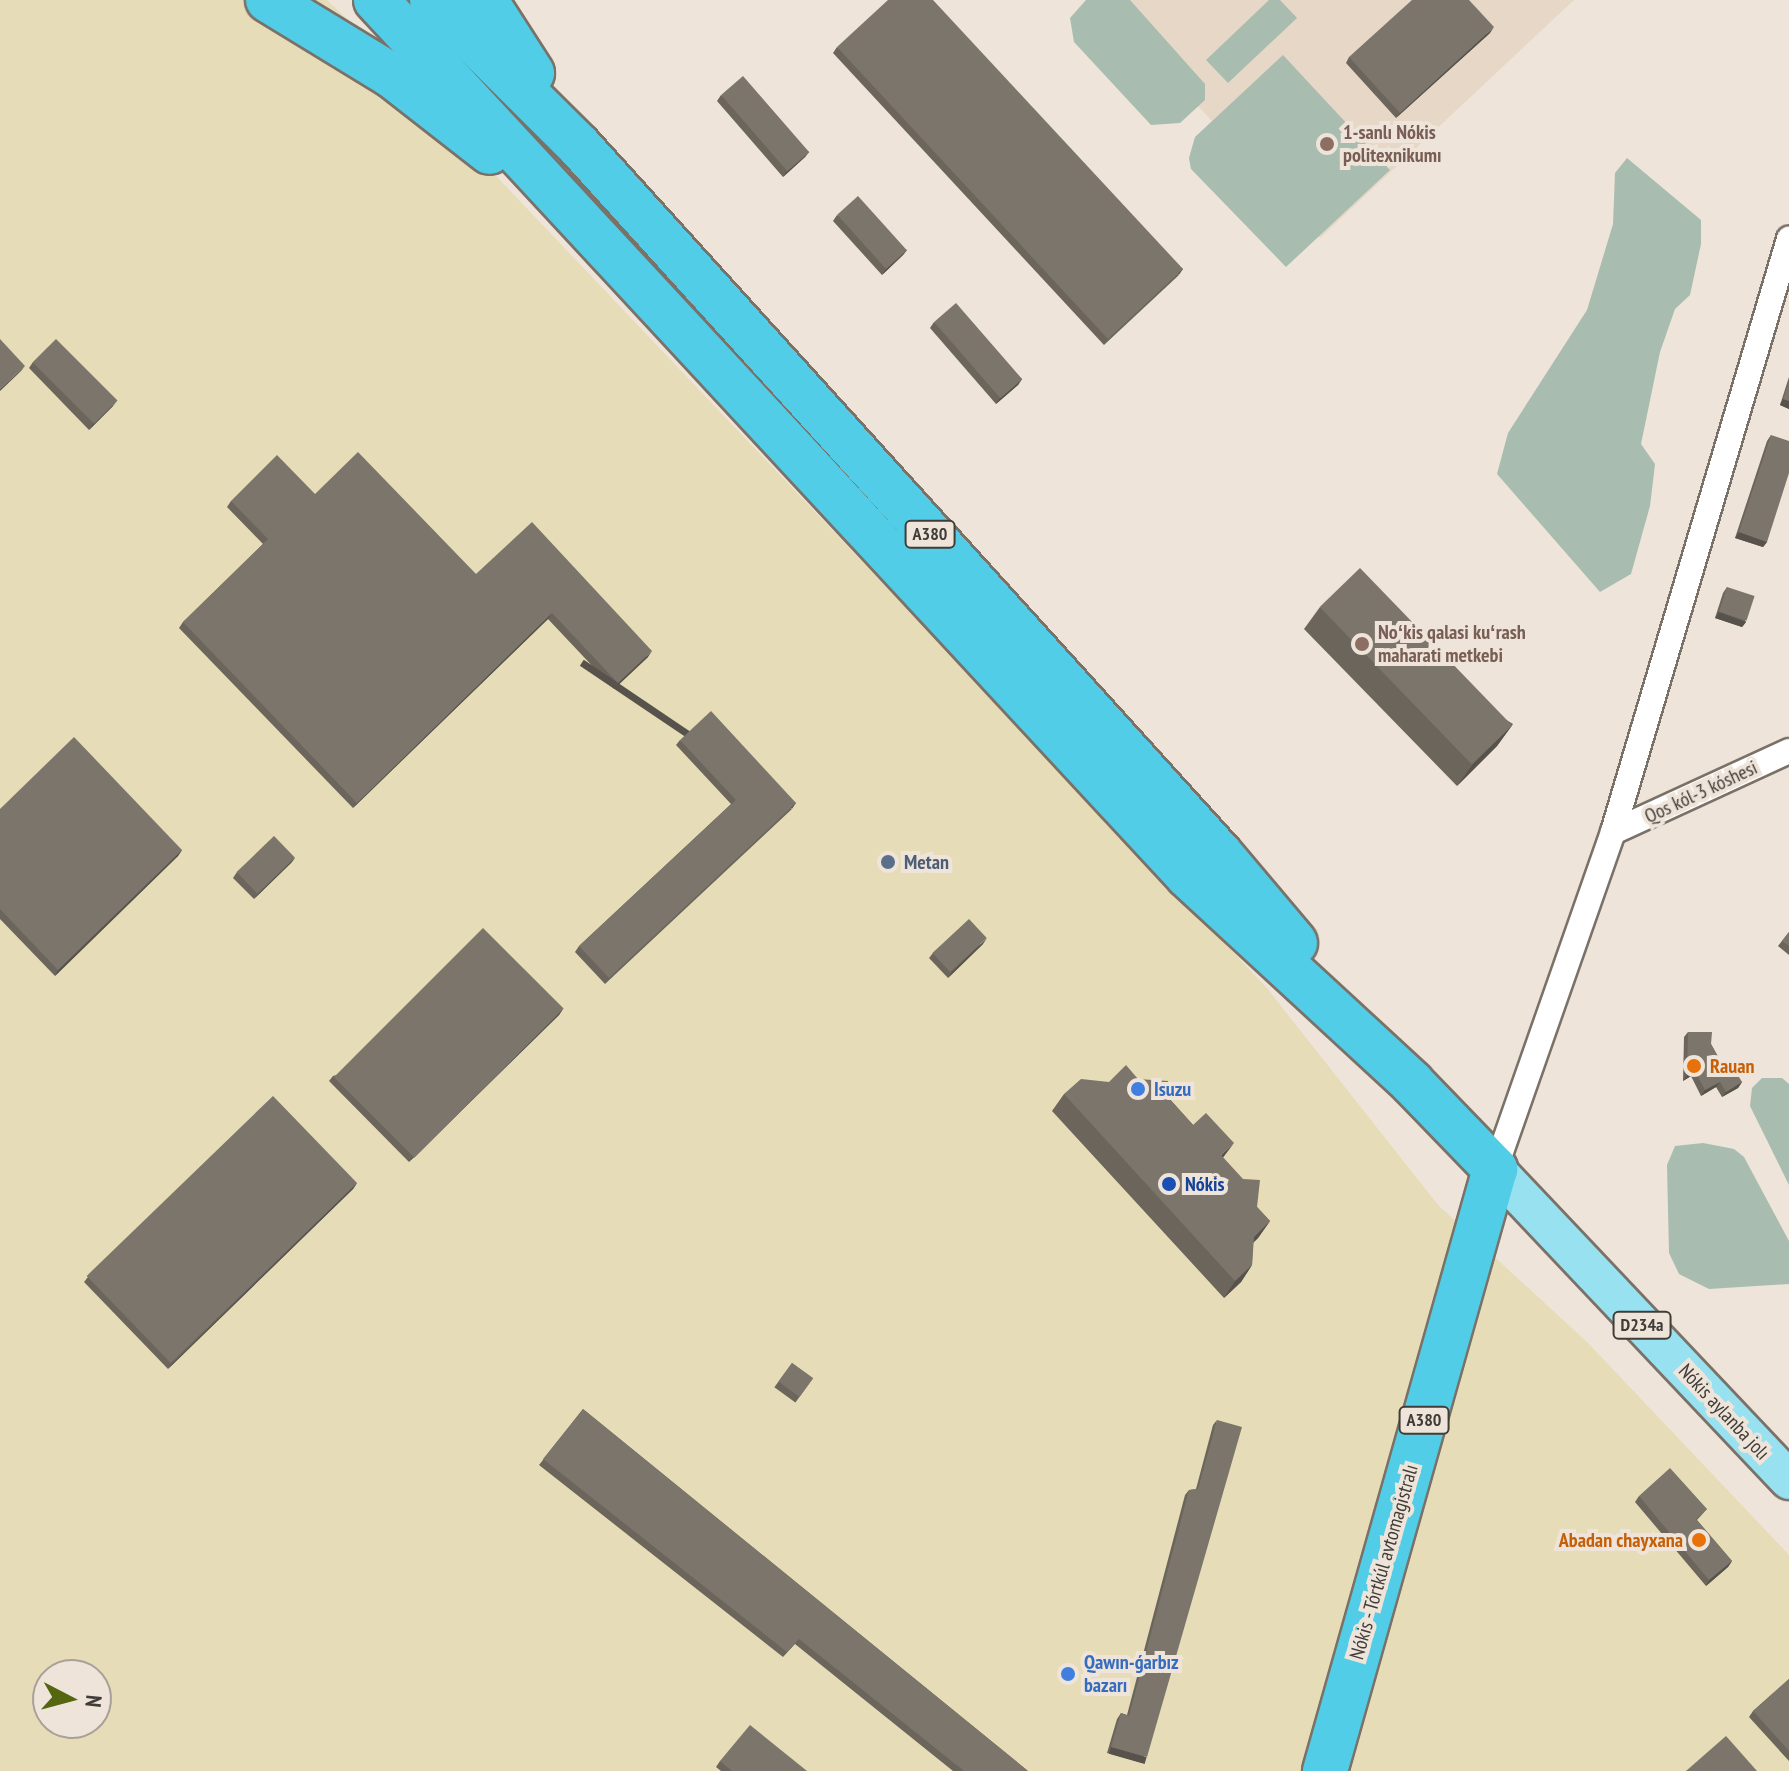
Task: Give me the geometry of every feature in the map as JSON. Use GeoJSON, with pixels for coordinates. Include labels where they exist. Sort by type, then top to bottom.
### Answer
{"type":"FeatureCollection","features":[{"type":"Feature","properties":{"kind":"highway"},"geometry":{"type":"LineString","coordinates":[[268,0],[391,75],[602,238]]}},
{"type":"Feature","properties":{"kind":"highway"},"geometry":{"type":"LineString","coordinates":[[485,0],[579,146]]}},
{"type":"Feature","properties":{"kind":"highway","name":"A380"},"geometry":{"type":"LineString","coordinates":[[404,10],[837,501],[1188,876],[1412,1083],[1495,1169]]}},
{"type":"Feature","properties":{"kind":"highway","name":"A380"},"geometry":{"type":"LineString","coordinates":[[404,10],[579,146],[1221,855],[1412,1083]]}},
{"type":"Feature","properties":{"kind":"highway","name":"Nókis - Tórtkúl avtomagistralı"},"geometry":{"type":"LineString","coordinates":[[1325,1771],[1495,1169]]}},
{"type":"Feature","properties":{"kind":"main road","name":"Nókis aylanba jolı"},"geometry":{"type":"LineString","coordinates":[[1495,1169],[1789,1480]]}},
{"type":"Feature","properties":{"kind":"street"},"geometry":{"type":"LineString","coordinates":[[1495,1169],[1613,832],[1789,239]]}},
{"type":"Feature","properties":{"kind":"street","name":"Qos kól-3 kóshesi"},"geometry":{"type":"LineString","coordinates":[[1613,832],[1789,751]]}},
{"type":"Feature","properties":{"kind":"shaded area","name":"1-sanlı Nókis politexnikumı"},"geometry":{"type":"Polygon","coordinates":[[[1100,0],[1574,0],[1320,238],[1100,0]]]}},
{"type":"Feature","properties":{"kind":"green space"},"geometry":{"type":"Polygon","coordinates":[[[1086,0],[1130,0],[1205,84],[1205,100],[1180,123],[1151,125],[1074,42],[1070,18],[1086,0]]]}},
{"type":"Feature","properties":{"kind":"green space"},"geometry":{"type":"Polygon","coordinates":[[[1269,0],[1280,0],[1297,18],[1228,83],[1206,60],[1269,0]]]}},
{"type":"Feature","properties":{"kind":"green space"},"geometry":{"type":"Polygon","coordinates":[[[1283,55],[1390,170],[1286,267],[1191,169],[1189,158],[1195,137],[1283,55]]]}},
{"type":"Feature","properties":{"kind":"green space"},"geometry":{"type":"Polygon","coordinates":[[[1627,158],[1701,220],[1701,244],[1690,295],[1675,309],[1660,352],[1641,444],[1655,464],[1650,506],[1631,574],[1600,592],[1497,474],[1508,433],[1587,310],[1613,224],[1615,173],[1627,158]]]}},
{"type":"Feature","properties":{"kind":"green space"},"geometry":{"type":"Polygon","coordinates":[[[1762,1078],[1782,1078],[1789,1084],[1789,1185],[1750,1106],[1752,1088],[1762,1078]]]}},
{"type":"Feature","properties":{"kind":"green space"},"geometry":{"type":"Polygon","coordinates":[[[1703,1143],[1734,1149],[1744,1157],[1789,1241],[1789,1284],[1709,1289],[1679,1274],[1669,1253],[1667,1165],[1675,1146],[1703,1143]]]}},
{"type":"Feature","properties":{"kind":"sand"},"geometry":{"type":"Polygon","coordinates":[[[0,0],[327,0],[349,21],[1266,987],[1438,1205],[1588,1343],[1789,1555],[1789,1771],[0,1771],[0,0]]]}},
{"type":"Feature","properties":{"kind":"building"},"geometry":{"type":"Polygon","coordinates":[[[888,0],[933,0],[1183,269],[1108,339],[837,47],[888,0]]]}},
{"type":"Feature","properties":{"kind":"building"},"geometry":{"type":"Polygon","coordinates":[[[1412,0],[1469,0],[1494,27],[1400,113],[1349,57],[1412,0]]]}},
{"type":"Feature","properties":{"kind":"building"},"geometry":{"type":"Polygon","coordinates":[[[743,76],[809,152],[787,171],[721,95],[743,76]]]}},
{"type":"Feature","properties":{"kind":"building"},"geometry":{"type":"Polygon","coordinates":[[[858,196],[907,250],[886,269],[837,215],[858,196]]]}},
{"type":"Feature","properties":{"kind":"building"},"geometry":{"type":"Polygon","coordinates":[[[956,303],[1022,379],[1000,398],[934,322],[956,303]]]}},
{"type":"Feature","properties":{"kind":"building"},"geometry":{"type":"Polygon","coordinates":[[[0,339],[25,366],[0,389],[0,339]]]}},
{"type":"Feature","properties":{"kind":"building"},"geometry":{"type":"Polygon","coordinates":[[[56,339],[118,401],[94,424],[33,362],[56,339]]]}},
{"type":"Feature","properties":{"kind":"building"},"geometry":{"type":"Polygon","coordinates":[[[1789,382],[1789,401],[1783,399],[1789,382]]]}},
{"type":"Feature","properties":{"kind":"building"},"geometry":{"type":"Polygon","coordinates":[[[1771,435],[1789,441],[1789,473],[1767,542],[1739,532],[1771,435]]]}},
{"type":"Feature","properties":{"kind":"building"},"geometry":{"type":"Polygon","coordinates":[[[358,452],[476,574],[532,522],[652,651],[618,683],[552,613],[357,803],[183,622],[268,539],[231,501],[277,455],[315,494],[358,452]]]}},
{"type":"Feature","properties":{"kind":"building"},"geometry":{"type":"Polygon","coordinates":[[[1360,568],[1512,726],[1472,764],[1320,607],[1360,568]]]}},
{"type":"Feature","properties":{"kind":"building"},"geometry":{"type":"Polygon","coordinates":[[[1727,587],[1755,596],[1747,621],[1719,612],[1727,587]]]}},
{"type":"Feature","properties":{"kind":"building"},"geometry":{"type":"Polygon","coordinates":[[[711,711],[796,803],[609,978],[579,946],[736,800],[680,740],[711,711]]]}},
{"type":"Feature","properties":{"kind":"building"},"geometry":{"type":"Polygon","coordinates":[[[74,737],[182,850],[58,970],[0,909],[0,809],[74,737]]]}},
{"type":"Feature","properties":{"kind":"building"},"geometry":{"type":"Polygon","coordinates":[[[274,836],[295,858],[257,894],[237,872],[274,836]]]}},
{"type":"Feature","properties":{"kind":"building"},"geometry":{"type":"Polygon","coordinates":[[[969,919],[987,938],[950,972],[932,953],[969,919]]]}},
{"type":"Feature","properties":{"kind":"building"},"geometry":{"type":"Polygon","coordinates":[[[483,928],[564,1009],[414,1158],[334,1077],[483,928]]]}},
{"type":"Feature","properties":{"kind":"building"},"geometry":{"type":"Polygon","coordinates":[[[1789,932],[1789,946],[1782,941],[1789,932]]]}},
{"type":"Feature","properties":{"kind":"building"},"geometry":{"type":"Polygon","coordinates":[[[1688,1032],[1712,1032],[1711,1044],[1726,1071],[1733,1067],[1742,1082],[1726,1092],[1720,1082],[1705,1090],[1695,1071],[1687,1075],[1688,1032]]]}},
{"type":"Feature","properties":{"kind":"building","name":"Nókis"},"geometry":{"type":"Polygon","coordinates":[[[1126,1065],[1138,1079],[1168,1081],[1167,1096],[1193,1125],[1206,1113],[1234,1143],[1221,1155],[1243,1179],[1260,1180],[1257,1207],[1270,1221],[1254,1237],[1252,1265],[1235,1281],[1064,1094],[1081,1079],[1109,1082],[1126,1065]]]}},
{"type":"Feature","properties":{"kind":"building"},"geometry":{"type":"Polygon","coordinates":[[[273,1096],[357,1183],[171,1363],[87,1276],[273,1096]]]}},
{"type":"Feature","properties":{"kind":"building"},"geometry":{"type":"Polygon","coordinates":[[[792,1363],[813,1378],[800,1397],[778,1382],[792,1363]]]}},
{"type":"Feature","properties":{"kind":"building"},"geometry":{"type":"Polygon","coordinates":[[[583,1409],[1028,1771],[964,1771],[799,1639],[787,1652],[543,1459],[583,1409]]]}},
{"type":"Feature","properties":{"kind":"building"},"geometry":{"type":"Polygon","coordinates":[[[1217,1420],[1242,1427],[1147,1757],[1111,1747],[1121,1713],[1129,1716],[1189,1490],[1198,1489],[1217,1420]]]}},
{"type":"Feature","properties":{"kind":"building"},"geometry":{"type":"Polygon","coordinates":[[[1670,1468],[1707,1509],[1696,1519],[1732,1561],[1709,1580],[1639,1496],[1670,1468]]]}},
{"type":"Feature","properties":{"kind":"building"},"geometry":{"type":"Polygon","coordinates":[[[1789,1679],[1789,1751],[1753,1711],[1789,1679]]]}},
{"type":"Feature","properties":{"kind":"building"},"geometry":{"type":"Polygon","coordinates":[[[750,1725],[807,1771],[732,1771],[720,1761],[750,1725]]]}},
{"type":"Feature","properties":{"kind":"building"},"geometry":{"type":"Polygon","coordinates":[[[1726,1736],[1757,1771],[1686,1771],[1726,1736]]]}},
{"type":"Feature","properties":{"kind":"place","name":"1-sanlı Nókis politexnikumı"},"geometry":{"type":"Point","coordinates":[1327,144]}},
{"type":"Feature","properties":{"kind":"place","name":"Noʻkis qalasi kuʻrash maharati metkebi"},"geometry":{"type":"Point","coordinates":[1362,644]}},
{"type":"Feature","properties":{"kind":"place","name":"Metan"},"geometry":{"type":"Point","coordinates":[888,862]}},
{"type":"Feature","properties":{"kind":"place","name":"Rauan"},"geometry":{"type":"Point","coordinates":[1694,1066]}},
{"type":"Feature","properties":{"kind":"place","name":"Isuzu"},"geometry":{"type":"Point","coordinates":[1138,1089]}},
{"type":"Feature","properties":{"kind":"place","name":"Nókis"},"geometry":{"type":"Point","coordinates":[1169,1184]}},
{"type":"Feature","properties":{"kind":"place","name":"Abadan chayxana"},"geometry":{"type":"Point","coordinates":[1699,1540]}},
{"type":"Feature","properties":{"kind":"place","name":"Qawın-ǵarbız bazarı"},"geometry":{"type":"Point","coordinates":[1068,1674]}}]}
